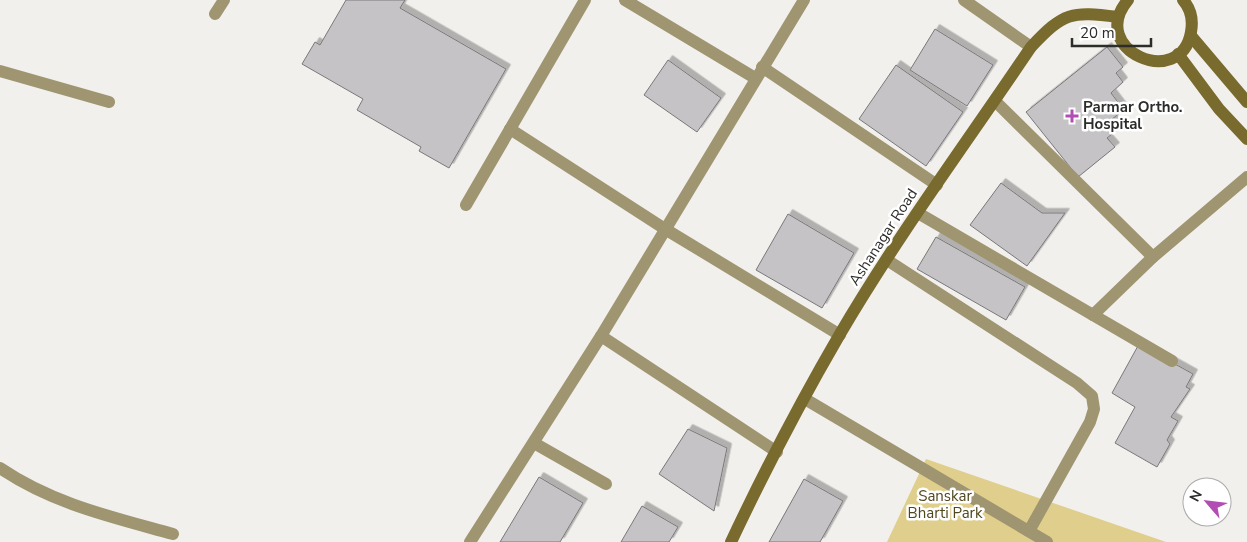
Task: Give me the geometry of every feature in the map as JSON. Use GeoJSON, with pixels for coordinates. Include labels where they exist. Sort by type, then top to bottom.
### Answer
{"type":"FeatureCollection","features":[{"type":"Feature","properties":{"kind":"main road"},"geometry":{"type":"LineString","coordinates":[[1126,1],[1118,17],[1118,30],[1122,42],[1130,52],[1141,59],[1160,61],[1178,54],[1186,46],[1190,36],[1192,24],[1190,13],[1182,0]]}},
{"type":"Feature","properties":{"kind":"main road","name":"Ashanagar Road"},"geometry":{"type":"LineString","coordinates":[[731,542],[840,335],[918,213],[1031,47],[1053,25],[1066,17],[1085,13],[1118,17]]}},
{"type":"Feature","properties":{"kind":"main road"},"geometry":{"type":"LineString","coordinates":[[1190,36],[1247,102]]}},
{"type":"Feature","properties":{"kind":"main road"},"geometry":{"type":"LineString","coordinates":[[1178,54],[1219,109],[1247,138]]}},
{"type":"Feature","properties":{"kind":"street"},"geometry":{"type":"LineString","coordinates":[[215,14],[224,0]]}},
{"type":"Feature","properties":{"kind":"street"},"geometry":{"type":"LineString","coordinates":[[466,205],[585,0]]}},
{"type":"Feature","properties":{"kind":"street"},"geometry":{"type":"LineString","coordinates":[[625,0],[759,72],[937,185]]}},
{"type":"Feature","properties":{"kind":"street"},"geometry":{"type":"LineString","coordinates":[[470,542],[601,336],[804,0]]}},
{"type":"Feature","properties":{"kind":"street"},"geometry":{"type":"LineString","coordinates":[[964,0],[1031,47]]}},
{"type":"Feature","properties":{"kind":"street"},"geometry":{"type":"LineString","coordinates":[[0,71],[109,102]]}},
{"type":"Feature","properties":{"kind":"street"},"geometry":{"type":"LineString","coordinates":[[995,101],[1153,257]]}},
{"type":"Feature","properties":{"kind":"street"},"geometry":{"type":"LineString","coordinates":[[510,129],[665,229],[840,335]]}},
{"type":"Feature","properties":{"kind":"street"},"geometry":{"type":"LineString","coordinates":[[1093,315],[1153,257],[1247,177]]}},
{"type":"Feature","properties":{"kind":"street"},"geometry":{"type":"LineString","coordinates":[[918,213],[1172,361]]}},
{"type":"Feature","properties":{"kind":"street"},"geometry":{"type":"LineString","coordinates":[[887,260],[1077,383],[1092,396],[1094,409],[1090,422],[1029,531]]}},
{"type":"Feature","properties":{"kind":"street"},"geometry":{"type":"LineString","coordinates":[[601,336],[777,452]]}},
{"type":"Feature","properties":{"kind":"street"},"geometry":{"type":"LineString","coordinates":[[805,399],[1047,542]]}},
{"type":"Feature","properties":{"kind":"street"},"geometry":{"type":"LineString","coordinates":[[534,443],[606,484]]}},
{"type":"Feature","properties":{"kind":"street"},"geometry":{"type":"LineString","coordinates":[[0,468],[47,496],[75,507],[173,534]]}},
{"type":"Feature","properties":{"kind":"green space","name":"Sanskar Bharti Park"},"geometry":{"type":"Polygon","coordinates":[[[926,459],[1166,542],[887,542],[926,459]]]}},
{"type":"Feature","properties":{"kind":"building"},"geometry":{"type":"Polygon","coordinates":[[[346,0],[405,0],[400,8],[506,69],[449,168],[419,151],[421,147],[357,110],[363,99],[302,64],[315,42],[320,45],[346,0]]]}},
{"type":"Feature","properties":{"kind":"building"},"geometry":{"type":"Polygon","coordinates":[[[935,29],[993,65],[967,106],[910,70],[935,29]]]}},
{"type":"Feature","properties":{"kind":"building"},"geometry":{"type":"Polygon","coordinates":[[[1107,47],[1123,67],[1116,73],[1123,82],[1111,93],[1124,110],[1112,119],[1120,128],[1107,138],[1115,147],[1078,177],[1026,112],[1107,47]]]}},
{"type":"Feature","properties":{"kind":"building"},"geometry":{"type":"Polygon","coordinates":[[[668,60],[721,98],[697,132],[644,95],[668,60]]]}},
{"type":"Feature","properties":{"kind":"building"},"geometry":{"type":"Polygon","coordinates":[[[896,65],[963,112],[926,166],[859,119],[896,65]]]}},
{"type":"Feature","properties":{"kind":"building"},"geometry":{"type":"Polygon","coordinates":[[[1001,183],[1042,213],[1065,213],[1027,266],[970,225],[1001,183]]]}},
{"type":"Feature","properties":{"kind":"building"},"geometry":{"type":"Polygon","coordinates":[[[788,214],[854,253],[822,308],[756,270],[788,214]]]}},
{"type":"Feature","properties":{"kind":"building"},"geometry":{"type":"Polygon","coordinates":[[[936,237],[1025,287],[1006,320],[917,269],[936,237]]]}},
{"type":"Feature","properties":{"kind":"building"},"geometry":{"type":"Polygon","coordinates":[[[1139,344],[1193,374],[1186,387],[1190,389],[1171,417],[1178,421],[1167,440],[1170,444],[1157,467],[1115,443],[1135,407],[1112,393],[1139,344]]]}},
{"type":"Feature","properties":{"kind":"building"},"geometry":{"type":"Polygon","coordinates":[[[688,429],[727,448],[714,511],[659,474],[688,429]]]}},
{"type":"Feature","properties":{"kind":"building"},"geometry":{"type":"Polygon","coordinates":[[[539,477],[583,503],[560,542],[500,542],[539,477]]]}},
{"type":"Feature","properties":{"kind":"building"},"geometry":{"type":"Polygon","coordinates":[[[804,479],[843,501],[820,542],[769,542],[804,479]]]}},
{"type":"Feature","properties":{"kind":"building"},"geometry":{"type":"Polygon","coordinates":[[[642,506],[678,527],[669,542],[621,542],[642,506]]]}},
{"type":"Feature","properties":{"kind":"place","name":"Parmar Ortho. Hospital"},"geometry":{"type":"Point","coordinates":[1072,116]}}]}
